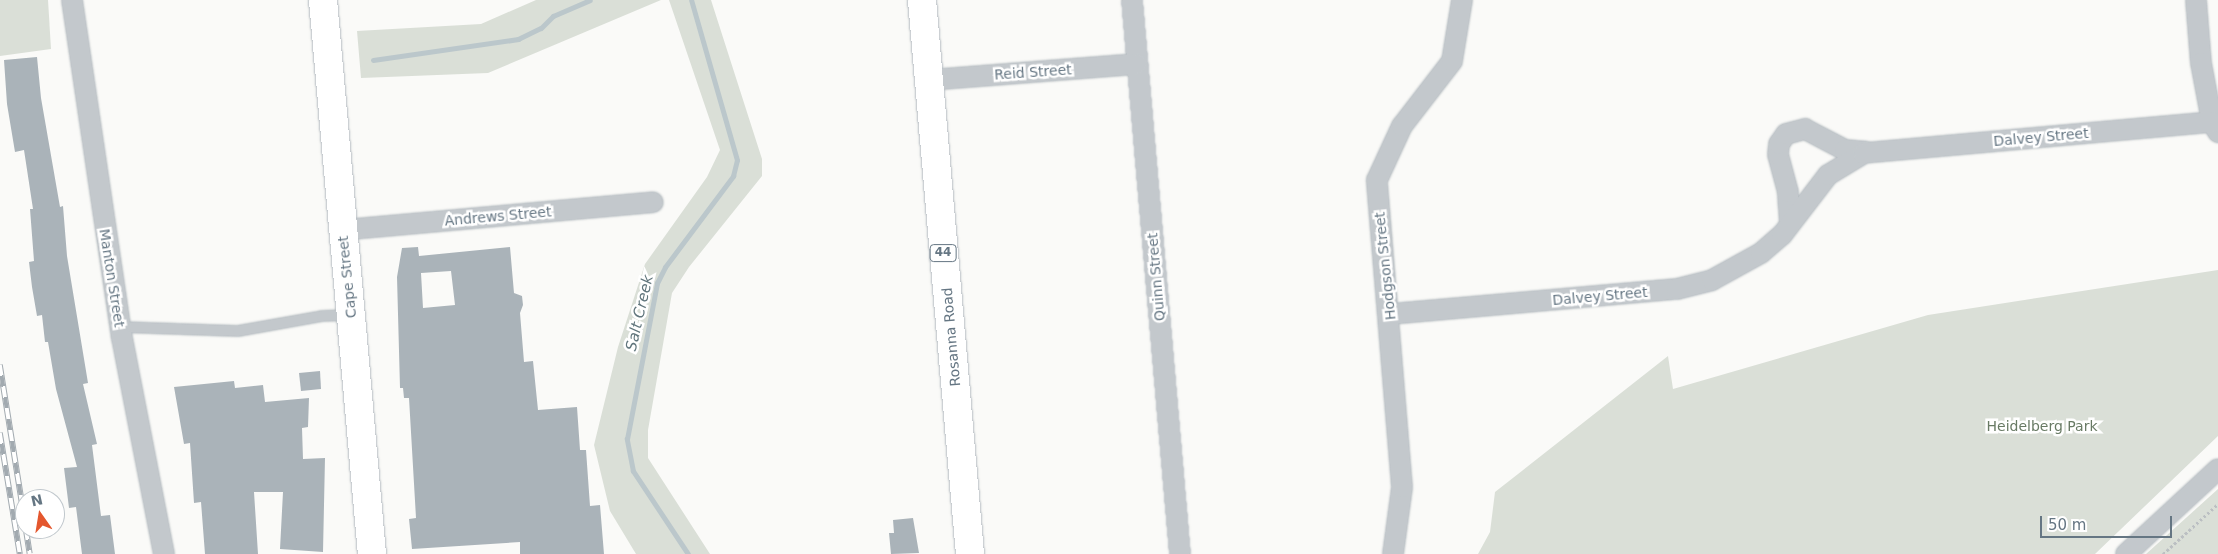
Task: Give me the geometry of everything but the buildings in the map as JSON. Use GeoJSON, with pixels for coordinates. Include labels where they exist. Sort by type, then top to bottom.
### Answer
{"type":"FeatureCollection","features":[{"type":"Feature","properties":{"kind":"main road","name":"Cape Street"},"geometry":{"type":"LineString","coordinates":[[323,0],[372,554]]}},
{"type":"Feature","properties":{"kind":"main road","name":"Rosanna Road"},"geometry":{"type":"LineString","coordinates":[[922,0],[970,554]]}},
{"type":"Feature","properties":{"kind":"street","name":"Manton Street"},"geometry":{"type":"LineString","coordinates":[[72,0],[120,327],[164,554]]}},
{"type":"Feature","properties":{"kind":"street","name":"Quinn Street"},"geometry":{"type":"LineString","coordinates":[[1132,0],[1136,64],[1180,554]]}},
{"type":"Feature","properties":{"kind":"street","name":"Hodgson Street"},"geometry":{"type":"LineString","coordinates":[[1393,554],[1402,487],[1390,314],[1376,180],[1402,126],[1452,61],[1462,0]]}},
{"type":"Feature","properties":{"kind":"street"},"geometry":{"type":"LineString","coordinates":[[2196,0],[2201,63],[2215,127]]}},
{"type":"Feature","properties":{"kind":"street","name":"Reid Street"},"geometry":{"type":"LineString","coordinates":[[929,80],[1136,64]]}},
{"type":"Feature","properties":{"kind":"street","name":"Dalvey Street"},"geometry":{"type":"LineString","coordinates":[[1790,224],[1788,192],[1778,154],[1779,144],[1786,134],[1805,129],[1845,150],[1869,151],[2215,127]]}},
{"type":"Feature","properties":{"kind":"street","name":"Dalvey Street"},"geometry":{"type":"LineString","coordinates":[[1390,314],[1696,286],[1754,259],[1790,224],[1828,175],[1854,157],[1869,151]]}},
{"type":"Feature","properties":{"kind":"street","name":"Andrews Street"},"geometry":{"type":"LineString","coordinates":[[342,230],[653,202]]}},
{"type":"Feature","properties":{"kind":"street"},"geometry":{"type":"LineString","coordinates":[[2126,554],[2218,469]]}},
{"type":"Feature","properties":{"kind":"lane"},"geometry":{"type":"LineString","coordinates":[[120,327],[238,331],[322,316],[351,315]]}},
{"type":"Feature","properties":{"kind":"path"},"geometry":{"type":"LineString","coordinates":[[2163,554],[2218,504]]}},
{"type":"Feature","properties":{"kind":"green space"},"geometry":{"type":"Polygon","coordinates":[[[0,0],[48,0],[51,49],[0,56],[0,0]]]}},
{"type":"Feature","properties":{"kind":"green space"},"geometry":{"type":"Polygon","coordinates":[[[536,0],[661,0],[488,73],[361,78],[357,31],[481,24],[536,0]]]}},
{"type":"Feature","properties":{"kind":"green space"},"geometry":{"type":"Polygon","coordinates":[[[669,0],[711,0],[762,159],[762,176],[689,267],[672,293],[648,430],[648,458],[710,554],[636,554],[610,511],[594,445],[618,347],[645,264],[707,177],[720,150],[669,0]]]}},
{"type":"Feature","properties":{"kind":"green space","name":"Heidelberg Park"},"geometry":{"type":"Polygon","coordinates":[[[2218,270],[2218,436],[2095,554],[1478,554],[1490,532],[1495,492],[1668,356],[1673,389],[1928,315],[2218,270]]]}},
{"type":"Feature","properties":{"kind":"green space"},"geometry":{"type":"Polygon","coordinates":[[[2218,489],[2218,554],[2146,554],[2218,489]]]}},
{"type":"Feature","properties":{"kind":"waterway"},"geometry":{"type":"LineString","coordinates":[[373,60],[518,39],[541,28],[553,16],[590,0]]}},
{"type":"Feature","properties":{"kind":"waterway","name":"Salt Creek"},"geometry":{"type":"LineString","coordinates":[[688,554],[633,471],[627,439],[657,283],[665,267],[733,176],[737,160],[691,0]]}},
{"type":"Feature","properties":{"kind":"railway"},"geometry":{"type":"LineString","coordinates":[[0,365],[20,489]]}},
{"type":"Feature","properties":{"kind":"railway"},"geometry":{"type":"LineString","coordinates":[[0,433],[20,554]]}},
{"type":"Feature","properties":{"kind":"railway"},"geometry":{"type":"LineString","coordinates":[[28,539],[30,554]]}}]}
